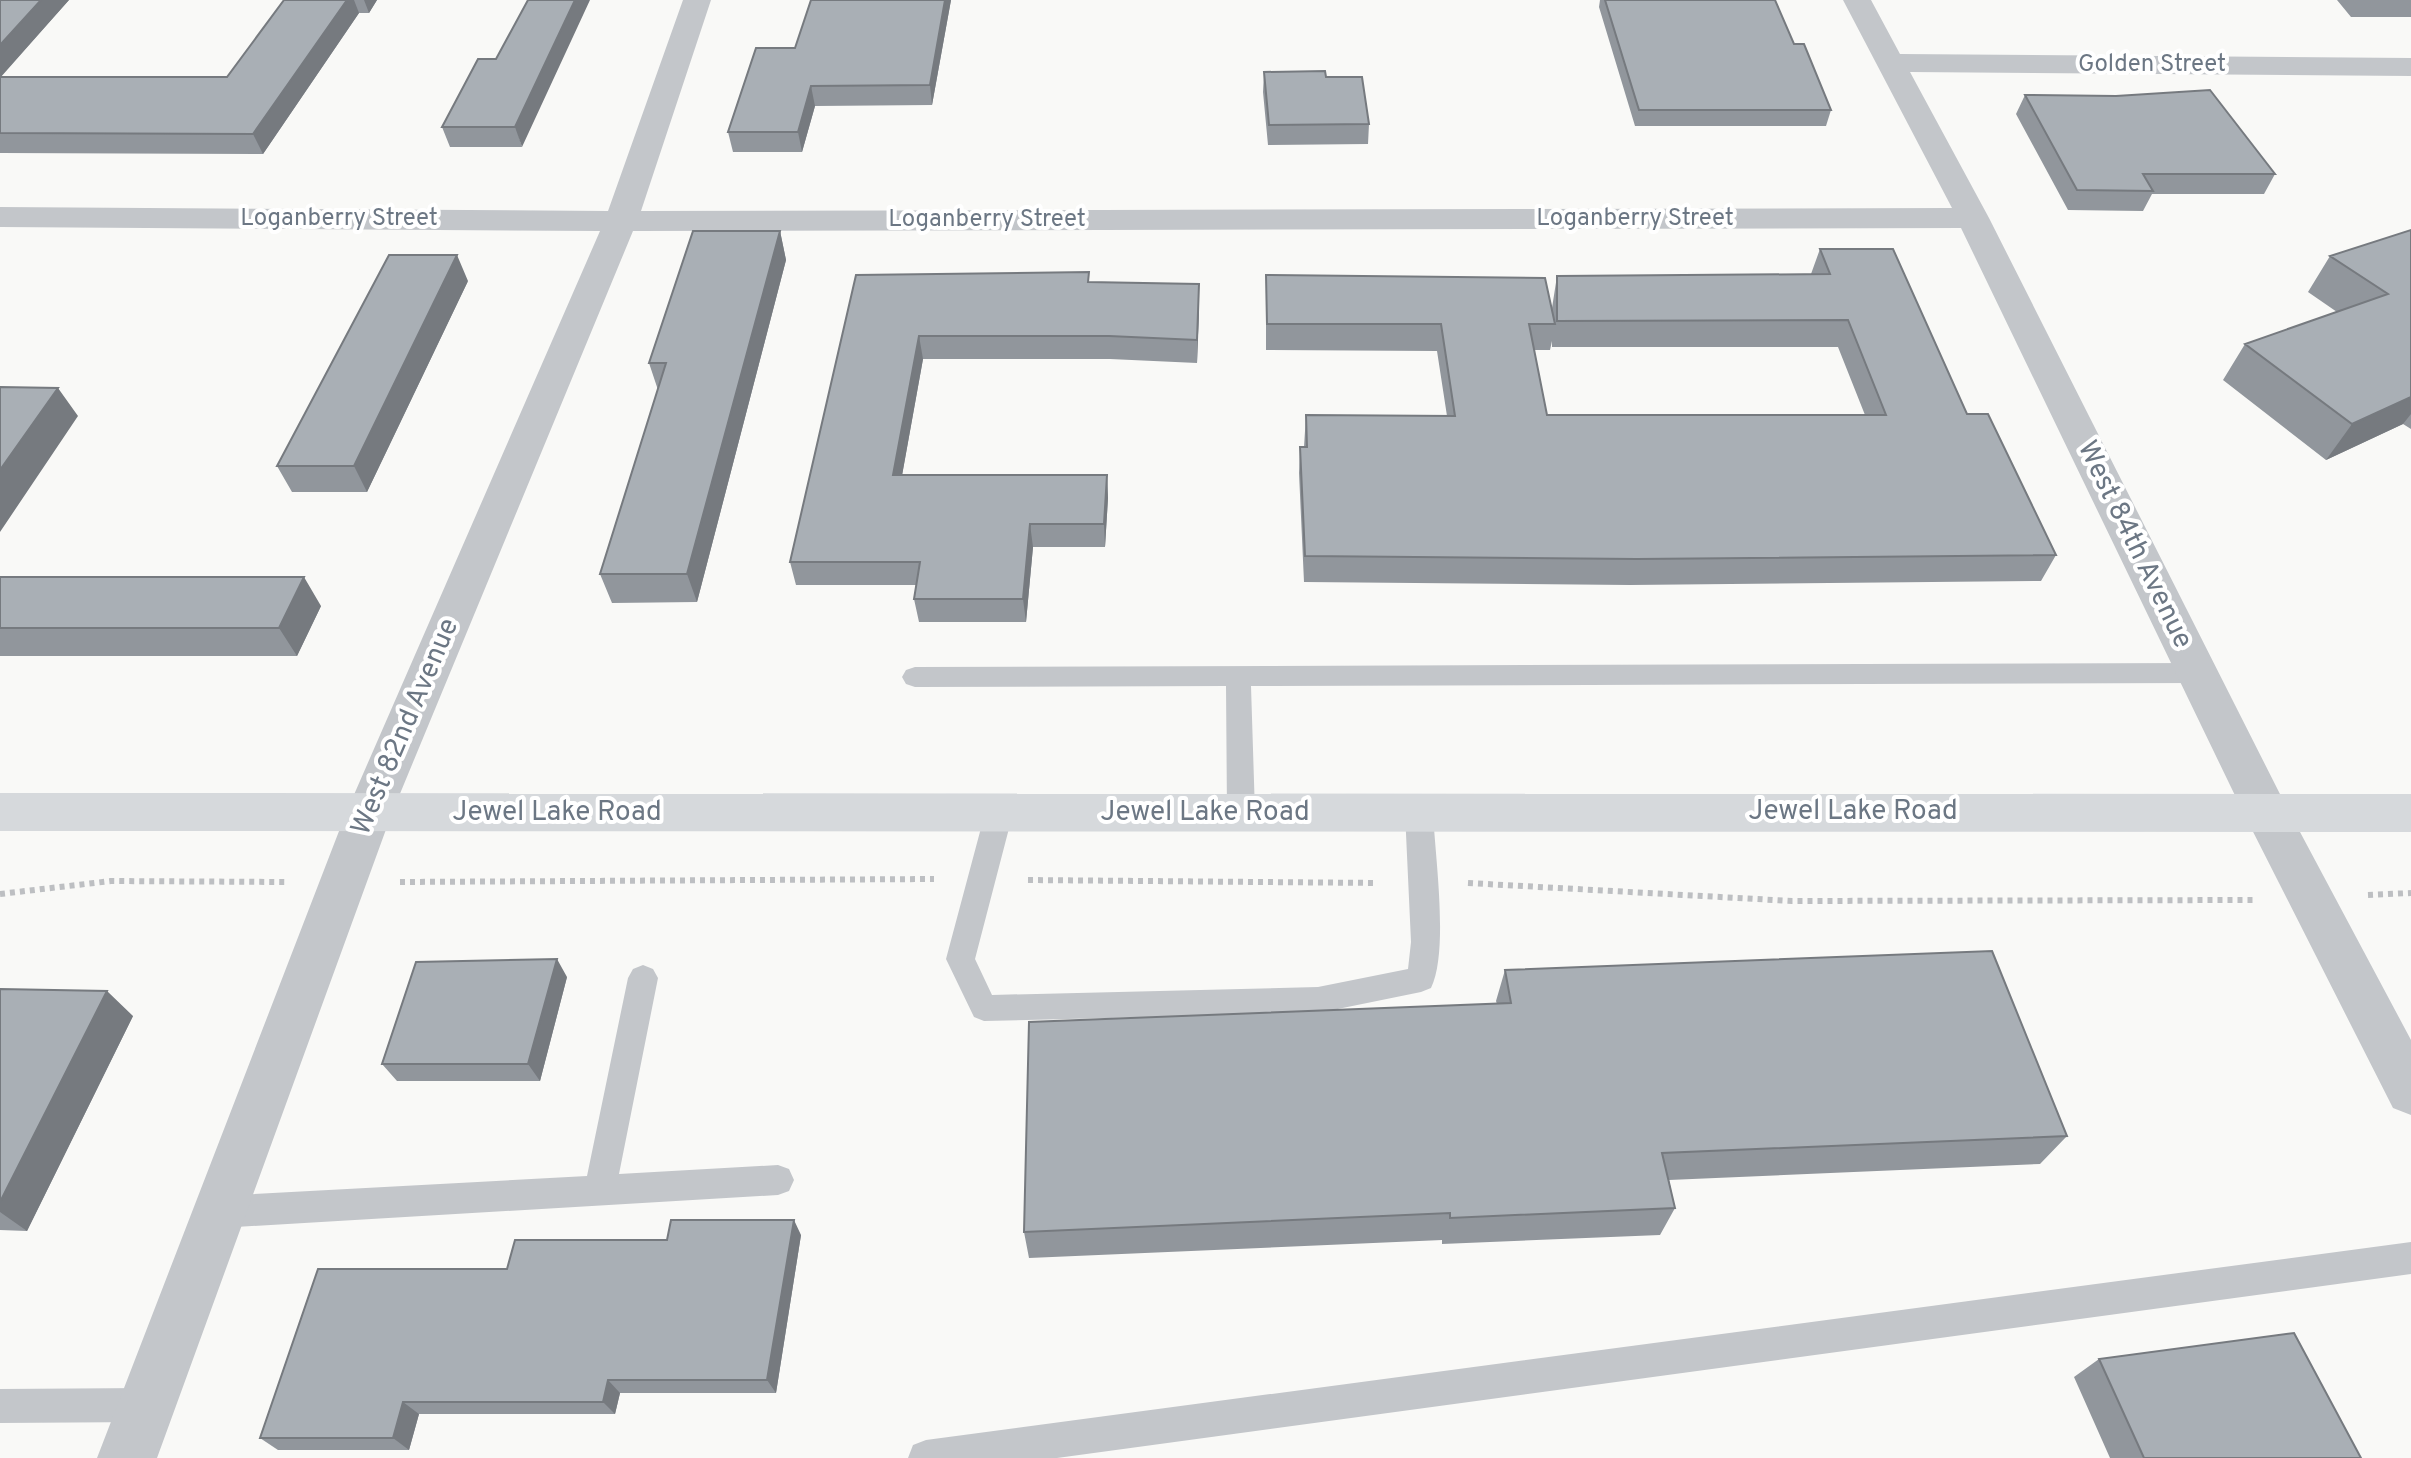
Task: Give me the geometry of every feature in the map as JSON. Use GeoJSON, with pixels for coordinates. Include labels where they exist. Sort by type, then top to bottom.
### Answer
{"type":"FeatureCollection","features":[{"type":"Feature","properties":{"kind":"main road","name":"Jewel Lake Road"},"geometry":{"type":"LineString","coordinates":[[0,812],[2411,813]]}},
{"type":"Feature","properties":{"kind":"street","name":"West 82nd Avenue"},"geometry":{"type":"LineString","coordinates":[[127,1458],[369,813],[621,221],[697,0]]}},
{"type":"Feature","properties":{"kind":"street","name":"West 84th Avenue"},"geometry":{"type":"LineString","coordinates":[[1857,0],[1973,218],[2266,812],[2411,1091]]}},
{"type":"Feature","properties":{"kind":"street","name":"Golden Street"},"geometry":{"type":"LineString","coordinates":[[1893,63],[2411,67]]}},
{"type":"Feature","properties":{"kind":"street","name":"Loganberry Street"},"geometry":{"type":"LineString","coordinates":[[0,217],[621,221],[1973,218]]}},
{"type":"Feature","properties":{"kind":"lane"},"geometry":{"type":"LineString","coordinates":[[915,677],[2197,673]]}},
{"type":"Feature","properties":{"kind":"lane"},"geometry":{"type":"LineString","coordinates":[[1238,675],[1241,813]]}},
{"type":"Feature","properties":{"kind":"lane"},"geometry":{"type":"LineString","coordinates":[[999,813],[960,959],[984,1008],[1318,1000],[1421,979],[1425,942],[1419,812]]}},
{"type":"Feature","properties":{"kind":"lane"},"geometry":{"type":"LineString","coordinates":[[600,1190],[643,978]]}},
{"type":"Feature","properties":{"kind":"lane"},"geometry":{"type":"LineString","coordinates":[[219,1212],[778,1180]]}},
{"type":"Feature","properties":{"kind":"lane"},"geometry":{"type":"LineString","coordinates":[[926,1458],[2411,1258]]}},
{"type":"Feature","properties":{"kind":"lane"},"geometry":{"type":"LineString","coordinates":[[0,1406],[147,1405]]}},
{"type":"Feature","properties":{"kind":"path"},"geometry":{"type":"LineString","coordinates":[[0,894],[111,881],[343,883],[982,879],[1489,883],[1792,901],[2218,901],[2411,893]]}},
{"type":"Feature","properties":{"kind":"building"},"geometry":{"type":"Polygon","coordinates":[[[0,0],[41,0],[0,45],[0,0]]]}},
{"type":"Feature","properties":{"kind":"building"},"geometry":{"type":"Polygon","coordinates":[[[284,0],[347,0],[253,134],[0,133],[0,77],[227,77],[284,0]]]}},
{"type":"Feature","properties":{"kind":"building"},"geometry":{"type":"Polygon","coordinates":[[[528,0],[575,0],[515,127],[442,127],[478,59],[496,59],[528,0]]]}},
{"type":"Feature","properties":{"kind":"building"},"geometry":{"type":"Polygon","coordinates":[[[811,0],[945,0],[930,85],[811,86],[798,132],[728,132],[756,48],[795,48],[811,0]]]}},
{"type":"Feature","properties":{"kind":"building"},"geometry":{"type":"Polygon","coordinates":[[[1605,0],[1775,0],[1794,44],[1804,44],[1831,110],[1639,110],[1605,0]]]}},
{"type":"Feature","properties":{"kind":"building"},"geometry":{"type":"Polygon","coordinates":[[[1325,71],[1326,77],[1362,77],[1369,124],[1269,125],[1264,72],[1325,71]]]}},
{"type":"Feature","properties":{"kind":"building"},"geometry":{"type":"Polygon","coordinates":[[[2210,90],[2275,174],[2143,174],[2153,191],[2077,190],[2025,95],[2116,96],[2210,90]]]}},
{"type":"Feature","properties":{"kind":"building"},"geometry":{"type":"Polygon","coordinates":[[[2411,230],[2411,397],[2352,424],[2245,344],[2388,294],[2330,256],[2411,230]]]}},
{"type":"Feature","properties":{"kind":"building"},"geometry":{"type":"Polygon","coordinates":[[[693,231],[780,231],[687,574],[600,574],[666,363],[649,363],[693,231]]]}},
{"type":"Feature","properties":{"kind":"building"},"geometry":{"type":"Polygon","coordinates":[[[1820,249],[1893,249],[1967,414],[1988,414],[2056,555],[1637,559],[1305,556],[1300,447],[1307,447],[1306,415],[1455,416],[1441,324],[1267,324],[1266,275],[1545,278],[1555,324],[1529,324],[1547,415],[1886,415],[1848,320],[1557,321],[1557,276],[1830,274],[1820,249]]]}},
{"type":"Feature","properties":{"kind":"building"},"geometry":{"type":"Polygon","coordinates":[[[389,255],[457,255],[354,466],[277,466],[389,255]]]}},
{"type":"Feature","properties":{"kind":"building"},"geometry":{"type":"Polygon","coordinates":[[[1089,272],[1088,282],[1199,284],[1197,340],[1109,336],[919,336],[893,475],[1107,475],[1104,524],[1030,524],[1023,599],[914,599],[920,562],[790,562],[856,275],[1089,272]]]}},
{"type":"Feature","properties":{"kind":"building"},"geometry":{"type":"Polygon","coordinates":[[[0,387],[58,388],[0,470],[0,387]]]}},
{"type":"Feature","properties":{"kind":"building"},"geometry":{"type":"Polygon","coordinates":[[[0,577],[304,577],[279,628],[0,628],[0,577]]]}},
{"type":"Feature","properties":{"kind":"building"},"geometry":{"type":"Polygon","coordinates":[[[1992,951],[2067,1136],[1662,1153],[1675,1208],[1450,1218],[1450,1213],[1024,1232],[1029,1022],[1511,1003],[1505,970],[1992,951]]]}},
{"type":"Feature","properties":{"kind":"building"},"geometry":{"type":"Polygon","coordinates":[[[557,959],[528,1064],[382,1064],[416,962],[557,959]]]}},
{"type":"Feature","properties":{"kind":"building"},"geometry":{"type":"Polygon","coordinates":[[[0,989],[107,991],[0,1202],[0,989]]]}},
{"type":"Feature","properties":{"kind":"building"},"geometry":{"type":"Polygon","coordinates":[[[671,1220],[794,1220],[767,1380],[608,1380],[603,1402],[403,1402],[393,1438],[260,1438],[318,1269],[507,1269],[515,1240],[667,1240],[671,1220]]]}},
{"type":"Feature","properties":{"kind":"building"},"geometry":{"type":"Polygon","coordinates":[[[2294,1333],[2361,1458],[2144,1458],[2099,1359],[2294,1333]]]}}]}
